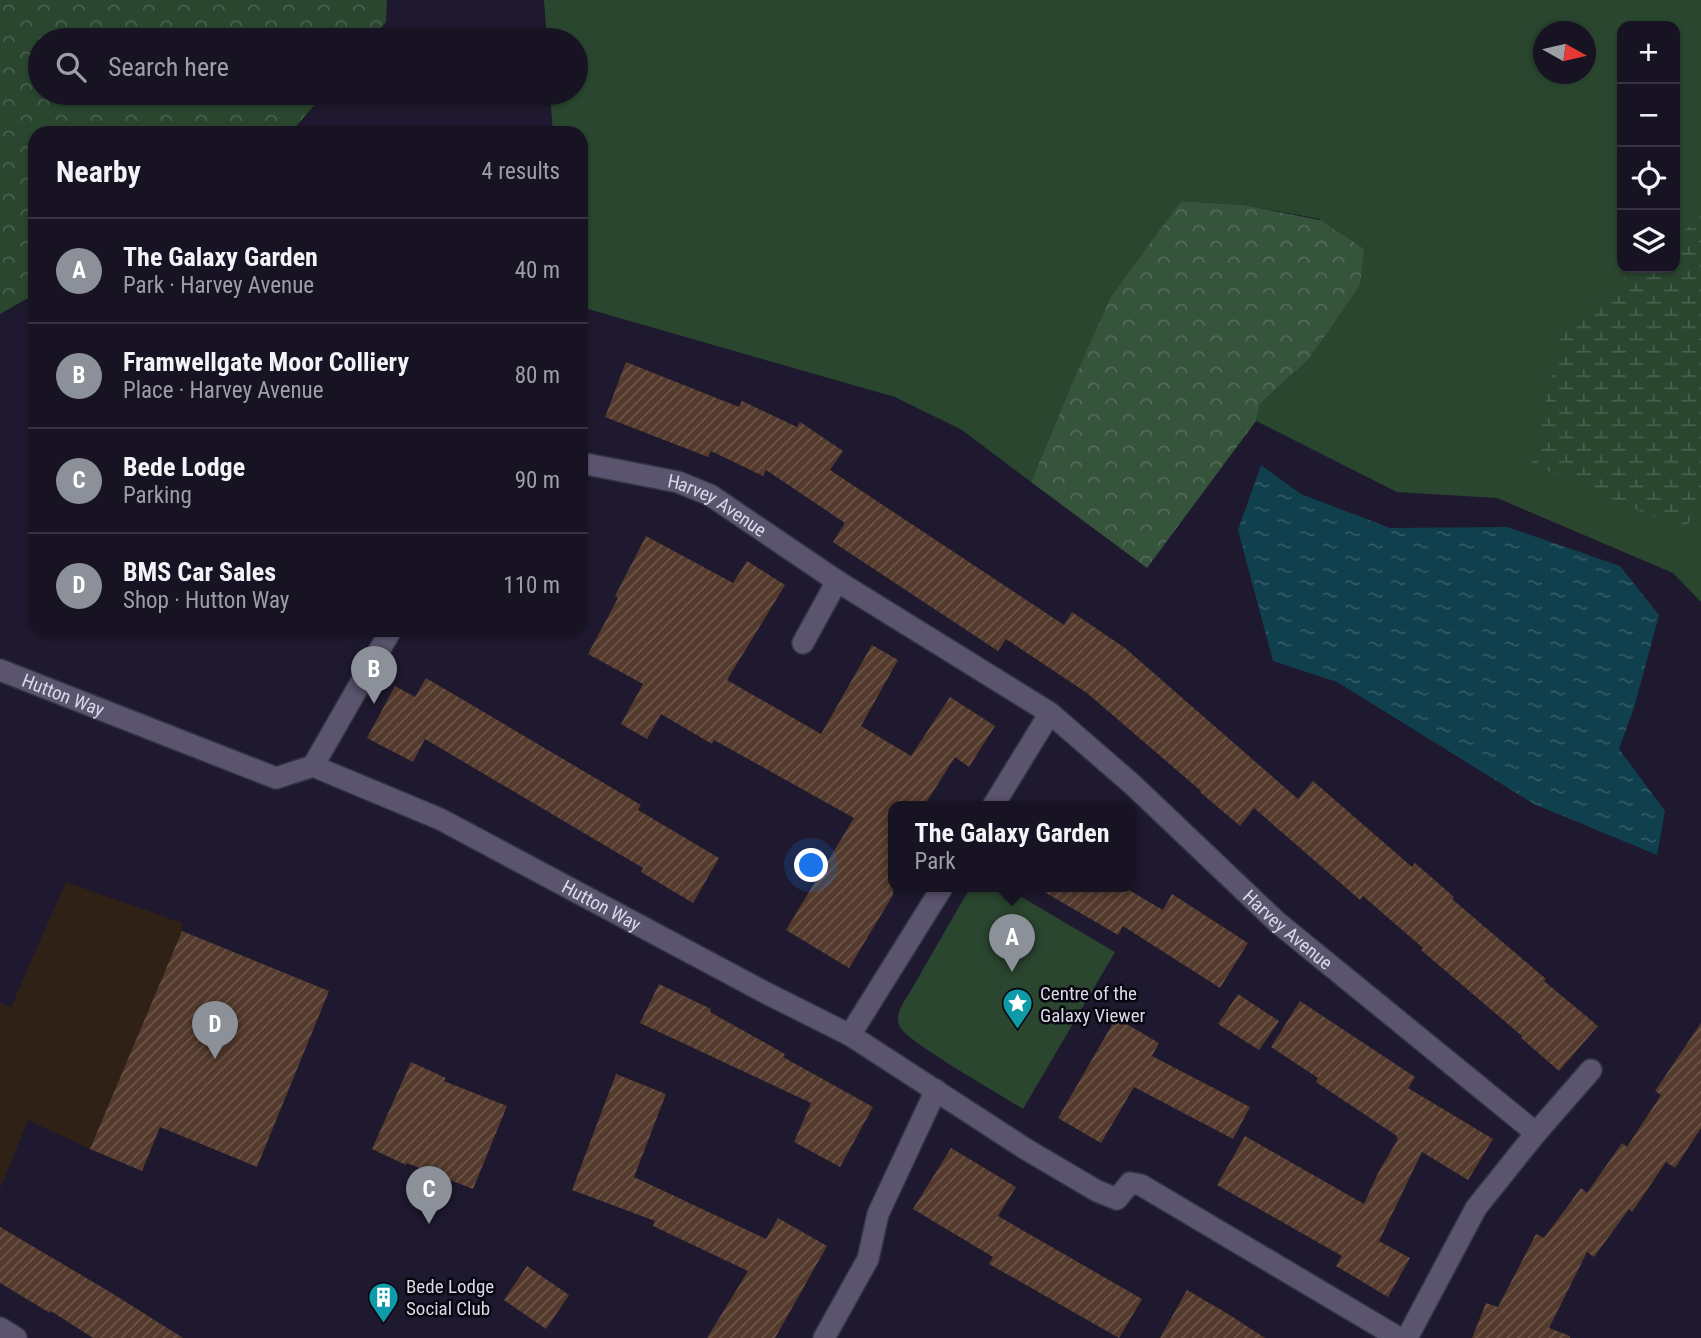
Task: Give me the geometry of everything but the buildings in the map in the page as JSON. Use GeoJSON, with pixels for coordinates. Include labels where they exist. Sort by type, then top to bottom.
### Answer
{"type":"FeatureCollection","features":[{"type":"Feature","properties":{"kind":"street","name":"Harvey Avenue"},"geometry":{"type":"LineString","coordinates":[[588,464],[678,482],[710,495],[837,581],[1050,713],[1133,785],[1277,922],[1536,1133]]}},
{"type":"Feature","properties":{"kind":"street"},"geometry":{"type":"LineString","coordinates":[[803,643],[837,581]]}},
{"type":"Feature","properties":{"kind":"street"},"geometry":{"type":"LineString","coordinates":[[313,766],[387,637]]}},
{"type":"Feature","properties":{"kind":"street","name":"Hutton Way"},"geometry":{"type":"LineString","coordinates":[[2,676],[275,778],[313,766],[440,819],[850,1035],[936,1090]]}},
{"type":"Feature","properties":{"kind":"street"},"geometry":{"type":"LineString","coordinates":[[996,801],[1050,713]]}},
{"type":"Feature","properties":{"kind":"street"},"geometry":{"type":"LineString","coordinates":[[850,1035],[939,892]]}},
{"type":"Feature","properties":{"kind":"street"},"geometry":{"type":"LineString","coordinates":[[1407,1338],[1476,1208],[1591,1070]]}},
{"type":"Feature","properties":{"kind":"street"},"geometry":{"type":"LineString","coordinates":[[824,1338],[868,1259],[878,1214],[936,1090],[1024,1148],[1097,1191],[1117,1199],[1130,1183],[1141,1185],[1399,1338]]}},
{"type":"Feature","properties":{"kind":"street"},"geometry":{"type":"LineString","coordinates":[[0,1328],[16,1338]]}},
{"type":"Feature","properties":{"kind":"shaded area"},"geometry":{"type":"Polygon","coordinates":[[[66,882],[182,923],[182,931],[90,1149],[28,1120],[0,1189],[0,1003],[11,1007],[66,882]]]}},
{"type":"Feature","properties":{"kind":"green space"},"geometry":{"type":"Polygon","coordinates":[[[0,0],[387,0],[386,22],[381,28],[28,28],[28,105],[314,105],[296,126],[28,126],[28,298],[0,314],[0,0]]]}},
{"type":"Feature","properties":{"kind":"green space"},"geometry":{"type":"Polygon","coordinates":[[[544,0],[1701,0],[1701,602],[1673,573],[1497,498],[1397,492],[1256,421],[1260,404],[1308,360],[1320,219],[1244,205],[1181,201],[1070,388],[1031,482],[962,430],[895,397],[588,309],[588,126],[552,126],[551,105],[588,105],[588,28],[546,28],[544,0]]]}},
{"type":"Feature","properties":{"kind":"green space"},"geometry":{"type":"Polygon","coordinates":[[[1181,201],[1244,205],[1320,220],[1364,249],[1360,285],[1308,360],[1260,404],[1256,421],[1147,568],[1031,482],[1111,297],[1181,201]]]}},
{"type":"Feature","properties":{"kind":"green space"},"geometry":{"type":"Polygon","coordinates":[[[1701,215],[1701,495],[1685,531],[1532,464],[1563,324],[1631,273],[1680,273],[1680,235],[1701,215]]]}},
{"type":"Feature","properties":{"kind":"green space"},"geometry":{"type":"Polygon","coordinates":[[[967,892],[1013,892],[1115,952],[1023,1109],[906,1034],[898,1022],[902,1004],[967,892]]]}},
{"type":"Feature","properties":{"kind":"water"},"geometry":{"type":"Polygon","coordinates":[[[1261,465],[1301,494],[1390,528],[1507,527],[1620,566],[1659,615],[1634,708],[1619,749],[1665,811],[1657,855],[1534,804],[1337,682],[1273,661],[1238,530],[1261,465]]]}},
{"type":"Feature","properties":{"kind":"place","name":"Framwellgate Moor Colliery"},"geometry":{"type":"Point","coordinates":[374,704]}},
{"type":"Feature","properties":{"kind":"place","name":"The Galaxy Garden"},"geometry":{"type":"Point","coordinates":[1012,972]}},
{"type":"Feature","properties":{"kind":"place","name":"Centre of the Galaxy Viewer"},"geometry":{"type":"Point","coordinates":[1017,1031]}},
{"type":"Feature","properties":{"kind":"place","name":"BMS Car Sales"},"geometry":{"type":"Point","coordinates":[215,1059]}},
{"type":"Feature","properties":{"kind":"place","name":"Bede Lodge"},"geometry":{"type":"Point","coordinates":[429,1224]}},
{"type":"Feature","properties":{"kind":"place","name":"Bede Lodge Social Club"},"geometry":{"type":"Point","coordinates":[383,1324]}}]}
